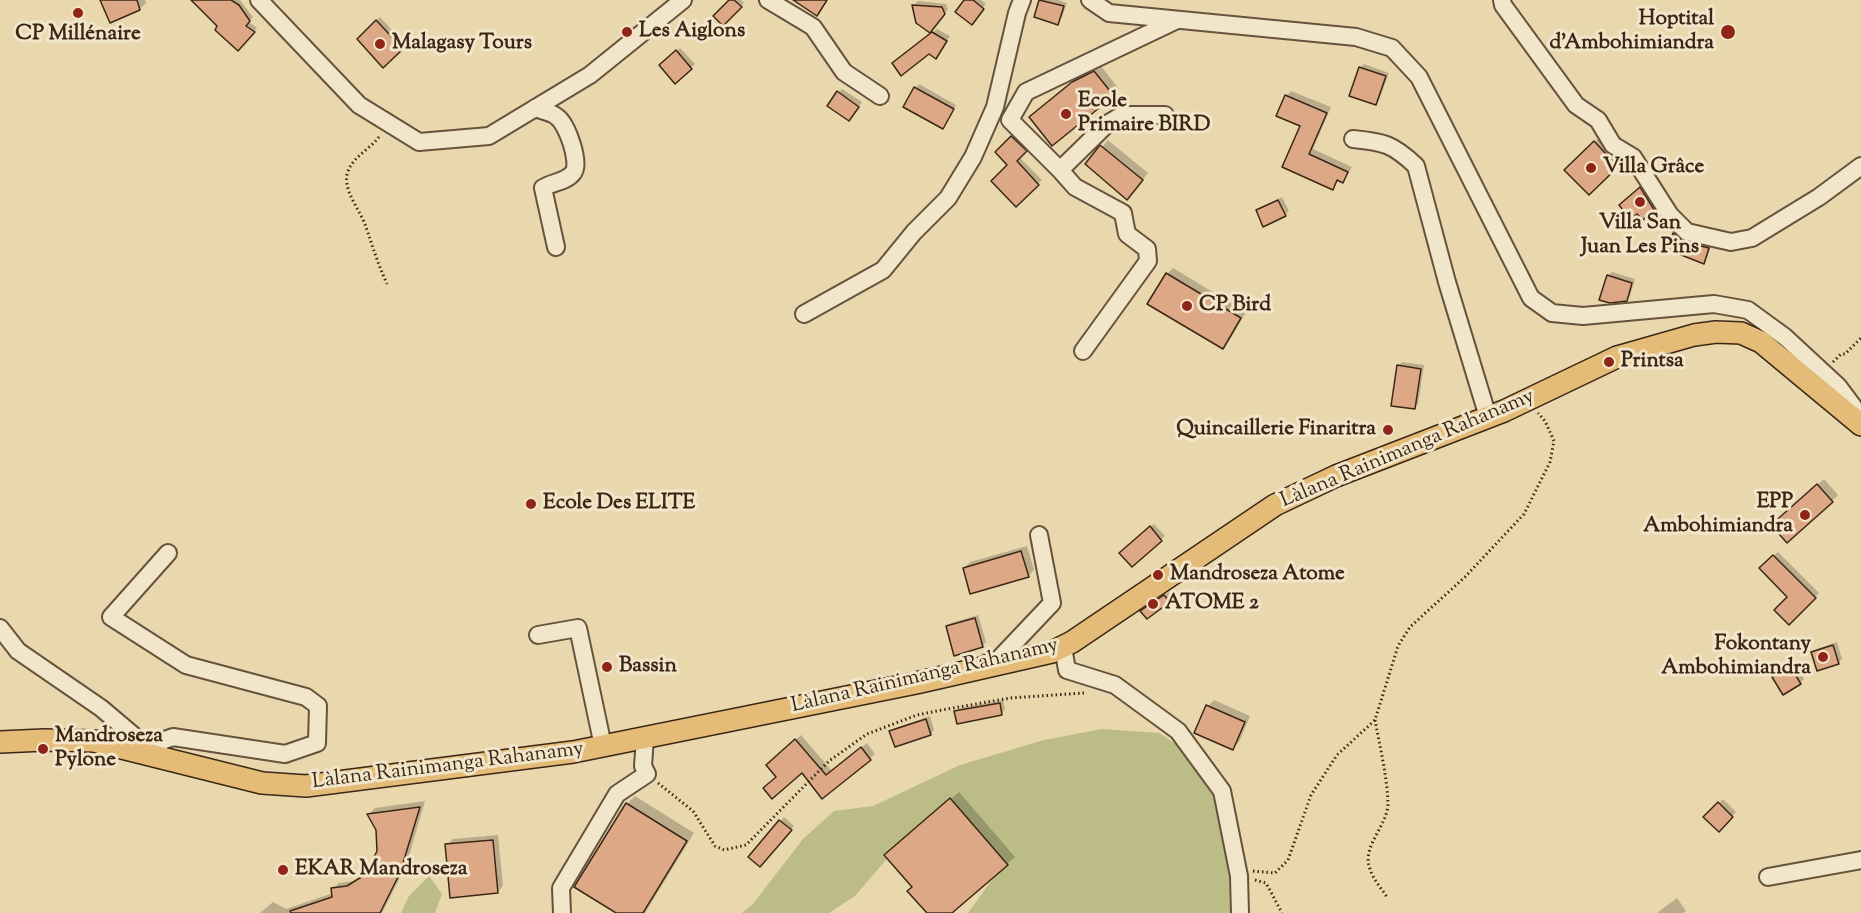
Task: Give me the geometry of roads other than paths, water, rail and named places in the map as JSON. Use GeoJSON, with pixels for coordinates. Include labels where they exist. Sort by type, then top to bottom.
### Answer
{"type":"FeatureCollection","features":[{"type":"Feature","properties":{"kind":"main road","name":"Làlana Rainimanga Rahanamy"},"geometry":{"type":"LineString","coordinates":[[0,742],[94,741],[262,783],[306,786],[573,752],[1052,652],[1063,647],[1275,505],[1336,476],[1488,417],[1617,357],[1695,335],[1716,332],[1741,333],[1761,342],[1860,424]]}},
{"type":"Feature","properties":{"kind":"street"},"geometry":{"type":"LineString","coordinates":[[259,0],[359,105],[419,142],[489,136],[590,75],[683,0]]}},
{"type":"Feature","properties":{"kind":"street"},"geometry":{"type":"LineString","coordinates":[[768,0],[813,27],[844,72],[880,96]]}},
{"type":"Feature","properties":{"kind":"street"},"geometry":{"type":"LineString","coordinates":[[804,314],[883,270],[914,232],[948,198],[973,157],[995,107],[1022,0]]}},
{"type":"Feature","properties":{"kind":"street"},"geometry":{"type":"LineString","coordinates":[[1090,0],[1109,13],[1356,37],[1392,48],[1419,77],[1531,298],[1551,313],[1583,316],[1714,304],[1748,310],[1785,337],[1838,386],[1853,406],[1860,424]]}},
{"type":"Feature","properties":{"kind":"street"},"geometry":{"type":"LineString","coordinates":[[1502,0],[1503,5],[1576,105],[1598,120],[1613,145],[1633,158],[1670,215],[1687,232],[1731,242],[1752,238],[1818,197],[1861,166]]}},
{"type":"Feature","properties":{"kind":"street"},"geometry":{"type":"LineString","coordinates":[[1083,351],[1148,261],[1147,249],[1127,234],[1123,213],[1075,187],[1010,120],[1026,92],[1178,20]]}},
{"type":"Feature","properties":{"kind":"street"},"geometry":{"type":"LineString","coordinates":[[535,108],[556,116],[564,123],[574,148],[576,165],[574,172],[543,188],[556,247]]}},
{"type":"Feature","properties":{"kind":"street"},"geometry":{"type":"LineString","coordinates":[[1060,170],[1107,124],[1122,115],[1165,115]]}},
{"type":"Feature","properties":{"kind":"street"},"geometry":{"type":"LineString","coordinates":[[1353,139],[1382,142],[1405,156],[1416,166],[1447,282],[1488,417]]}},
{"type":"Feature","properties":{"kind":"street"},"geometry":{"type":"LineString","coordinates":[[916,682],[998,660],[1052,603],[1039,535]]}},
{"type":"Feature","properties":{"kind":"street"},"geometry":{"type":"LineString","coordinates":[[159,757],[159,742],[172,737],[285,754],[317,743],[318,706],[306,697],[186,665],[111,617],[168,553]]}},
{"type":"Feature","properties":{"kind":"street"},"geometry":{"type":"LineString","coordinates":[[0,628],[18,651],[101,708],[159,757]]}},
{"type":"Feature","properties":{"kind":"street"},"geometry":{"type":"LineString","coordinates":[[538,635],[578,628],[603,746]]}},
{"type":"Feature","properties":{"kind":"street"},"geometry":{"type":"LineString","coordinates":[[1063,647],[1067,670],[1115,685],[1178,731],[1222,791],[1238,874],[1240,913]]}},
{"type":"Feature","properties":{"kind":"street"},"geometry":{"type":"LineString","coordinates":[[562,913],[561,888],[617,794],[647,774],[643,766],[645,738]]}},
{"type":"Feature","properties":{"kind":"street"},"geometry":{"type":"LineString","coordinates":[[1768,877],[1861,861]]}},
{"type":"Feature","properties":{"kind":"place","name":"CP Millénaire"},"geometry":{"type":"Point","coordinates":[78,13]}},
{"type":"Feature","properties":{"kind":"place","name":"Les Aiglons"},"geometry":{"type":"Point","coordinates":[627,32]}},
{"type":"Feature","properties":{"kind":"place","name":"Hoptital d'Ambohimiandra"},"geometry":{"type":"Point","coordinates":[1728,32]}},
{"type":"Feature","properties":{"kind":"place","name":"Malagasy Tours"},"geometry":{"type":"Point","coordinates":[380,44]}},
{"type":"Feature","properties":{"kind":"place","name":"Ecole Primaire BIRD"},"geometry":{"type":"Point","coordinates":[1066,114]}},
{"type":"Feature","properties":{"kind":"place","name":"Villa Grâce"},"geometry":{"type":"Point","coordinates":[1591,168]}},
{"type":"Feature","properties":{"kind":"place","name":"Villa San Juan Les Pins"},"geometry":{"type":"Point","coordinates":[1640,202]}},
{"type":"Feature","properties":{"kind":"place","name":"CP Bird"},"geometry":{"type":"Point","coordinates":[1187,306]}},
{"type":"Feature","properties":{"kind":"place","name":"Printsa"},"geometry":{"type":"Point","coordinates":[1609,362]}},
{"type":"Feature","properties":{"kind":"place","name":"Quincaillerie Finaritra"},"geometry":{"type":"Point","coordinates":[1388,430]}},
{"type":"Feature","properties":{"kind":"place","name":"Ecole Des ELITE"},"geometry":{"type":"Point","coordinates":[531,504]}},
{"type":"Feature","properties":{"kind":"place","name":"EPP Ambohimiandra"},"geometry":{"type":"Point","coordinates":[1805,515]}},
{"type":"Feature","properties":{"kind":"place","name":"Mandroseza Atome"},"geometry":{"type":"Point","coordinates":[1158,575]}},
{"type":"Feature","properties":{"kind":"place","name":"ATOME 2"},"geometry":{"type":"Point","coordinates":[1153,604]}},
{"type":"Feature","properties":{"kind":"place","name":"Fokontany Ambohimiandra"},"geometry":{"type":"Point","coordinates":[1823,657]}},
{"type":"Feature","properties":{"kind":"place","name":"Bassin"},"geometry":{"type":"Point","coordinates":[607,667]}},
{"type":"Feature","properties":{"kind":"place","name":"Mandroseza Pylone"},"geometry":{"type":"Point","coordinates":[43,749]}},
{"type":"Feature","properties":{"kind":"place","name":"EKAR Mandroseza"},"geometry":{"type":"Point","coordinates":[283,870]}}]}
